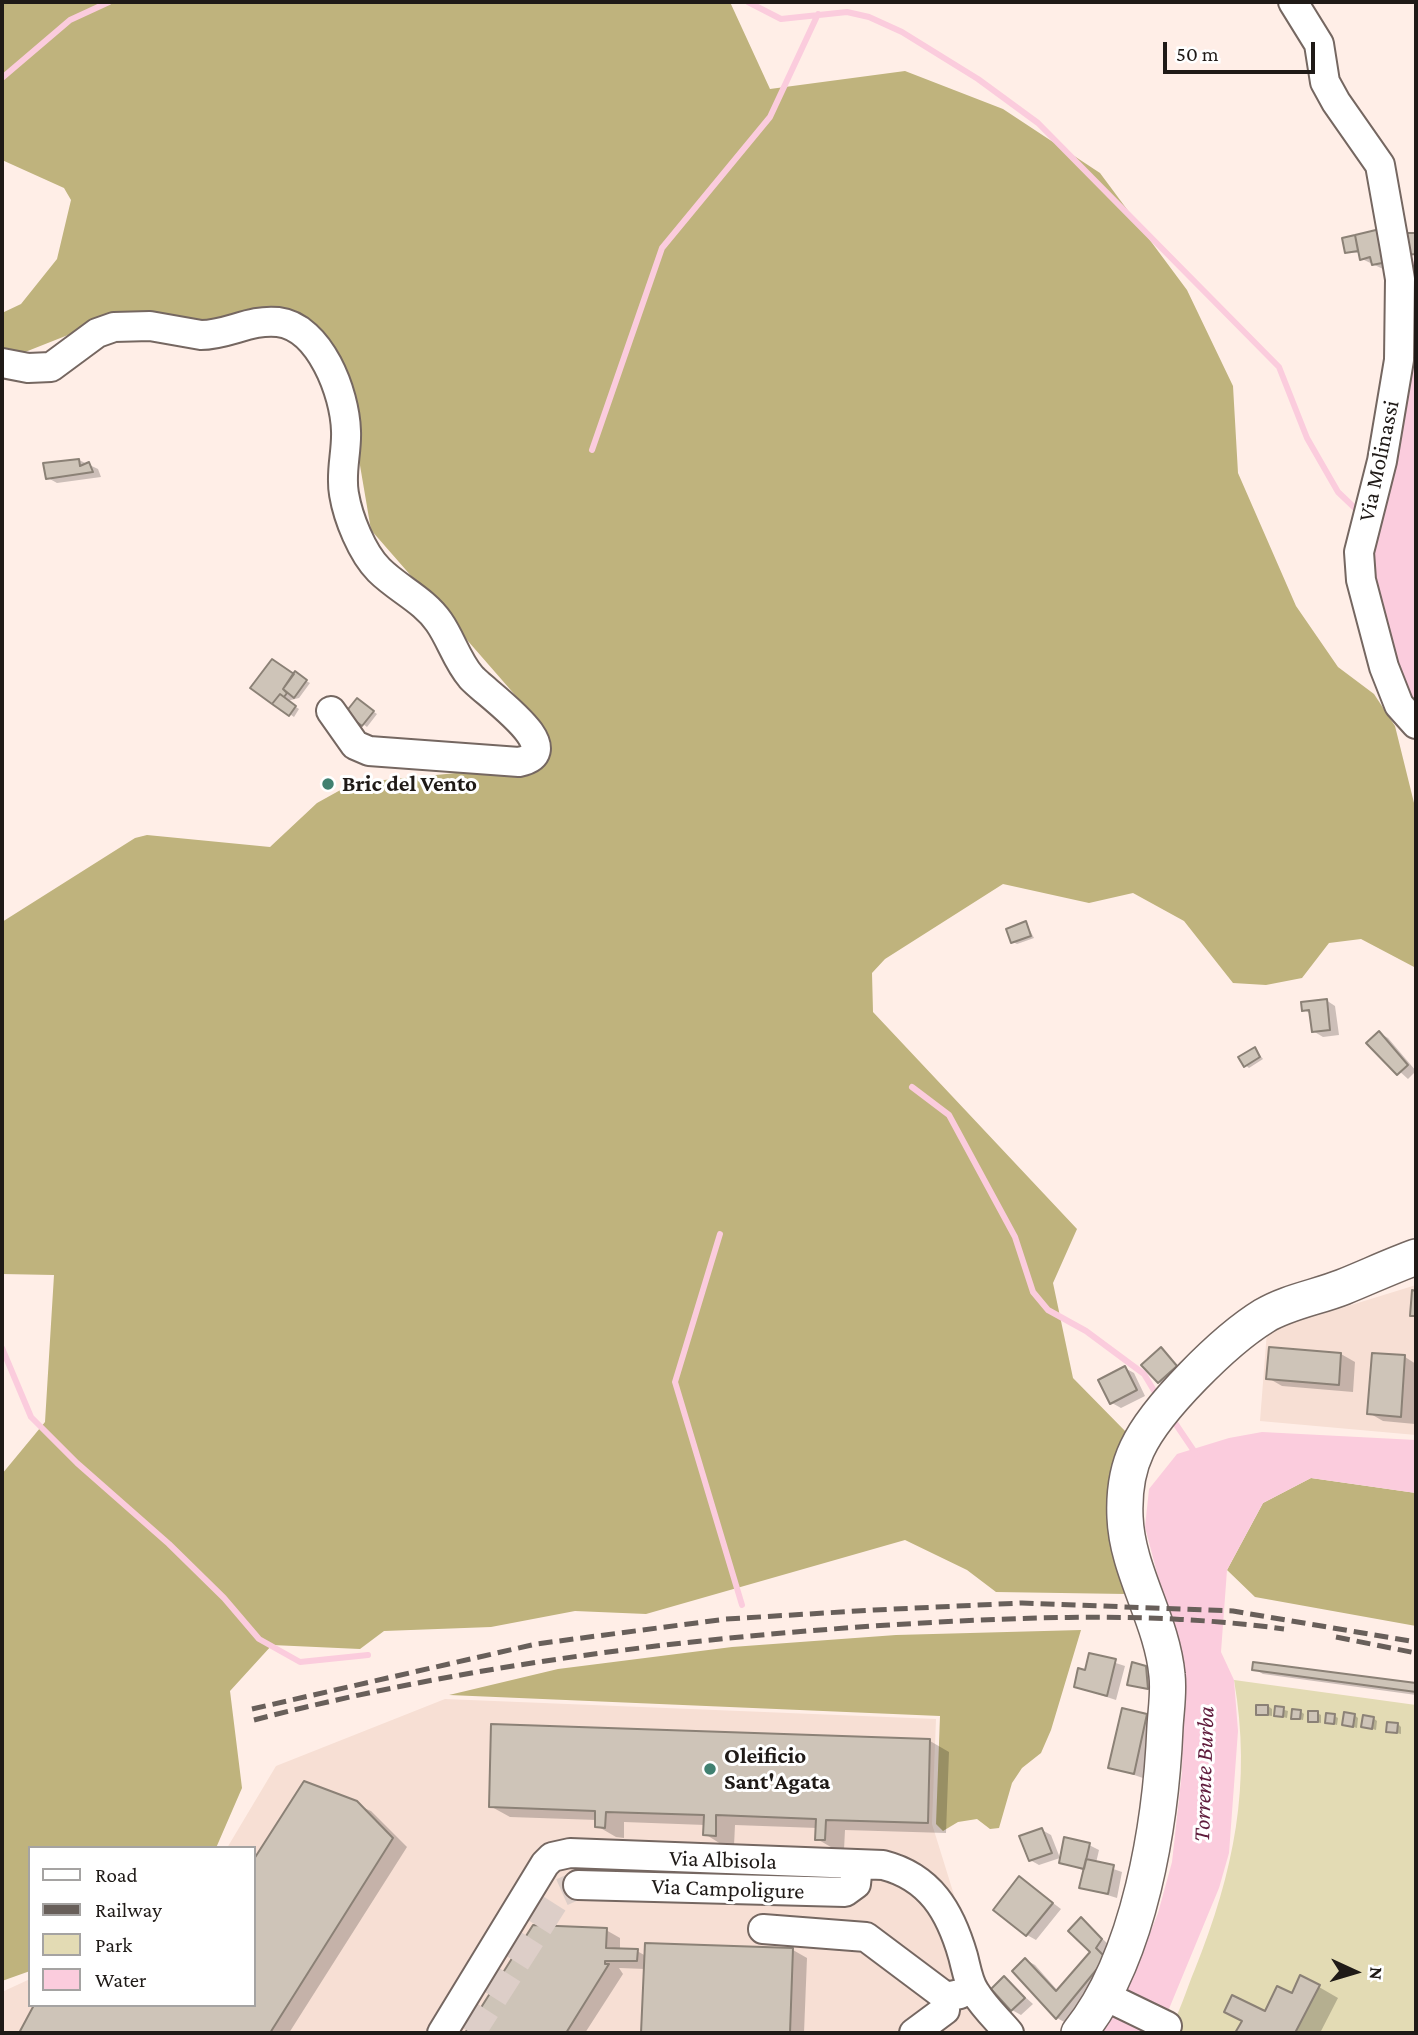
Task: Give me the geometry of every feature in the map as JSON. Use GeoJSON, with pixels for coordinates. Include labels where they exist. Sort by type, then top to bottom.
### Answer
{"type":"FeatureCollection","features":[{"type":"Feature","properties":{"kind":"main road"},"geometry":{"type":"LineString","coordinates":[[1079,2033],[1110,1998],[1150,1868],[1163,1781],[1167,1675],[1160,1638],[1129,1546],[1125,1519],[1127,1484],[1136,1451],[1147,1431],[1194,1378],[1237,1336],[1266,1315],[1416,1257]]}},
{"type":"Feature","properties":{"kind":"street","name":"Via Molinassi"},"geometry":{"type":"LineString","coordinates":[[1293,2],[1319,44],[1325,82],[1380,165],[1400,279],[1399,360],[1382,461],[1359,551],[1361,580],[1384,667],[1399,705],[1416,724]]}},
{"type":"Feature","properties":{"kind":"street"},"geometry":{"type":"LineString","coordinates":[[2,363],[28,368],[51,366],[97,333],[132,324],[212,335],[238,325],[279,322],[299,328],[314,341],[340,401],[346,431],[343,492],[371,560],[440,623],[471,677],[530,732],[536,745],[535,752],[530,758],[519,762],[369,751],[355,746],[331,710]]}},
{"type":"Feature","properties":{"kind":"street","name":"Via Albisola"},"geometry":{"type":"LineString","coordinates":[[442,2033],[552,1857],[570,1853],[898,1869],[928,1888],[953,1924],[973,1990],[1009,2033]]}},
{"type":"Feature","properties":{"kind":"street","name":"Via Campoligure"},"geometry":{"type":"LineString","coordinates":[[578,1885],[849,1892],[858,1877],[858,1865]]}},
{"type":"Feature","properties":{"kind":"street"},"geometry":{"type":"LineString","coordinates":[[756,1890],[759,1938],[866,1937],[946,1997]]}},
{"type":"Feature","properties":{"kind":"street"},"geometry":{"type":"LineString","coordinates":[[946,1997],[973,1990]]}},
{"type":"Feature","properties":{"kind":"street"},"geometry":{"type":"LineString","coordinates":[[914,2033],[945,2010],[946,1997]]}},
{"type":"Feature","properties":{"kind":"street"},"geometry":{"type":"LineString","coordinates":[[1110,1998],[1167,2026]]}},
{"type":"Feature","properties":{"kind":"shaded area"},"geometry":{"type":"Polygon","coordinates":[[[2,2],[730,2],[770,89],[905,71],[1003,109],[1100,173],[1187,290],[1233,386],[1238,473],[1296,606],[1338,667],[1374,694],[1395,726],[1416,811],[1416,968],[1361,939],[1329,943],[1302,978],[1266,985],[1233,983],[1184,921],[1133,893],[1089,903],[1003,884],[885,959],[872,973],[873,1012],[1077,1229],[1053,1283],[1073,1378],[1127,1433],[1112,1513],[1115,1552],[1126,1594],[996,1592],[967,1570],[905,1540],[646,1614],[575,1611],[491,1627],[384,1631],[360,1649],[272,1645],[230,1691],[242,1788],[217,1846],[28,1846],[28,1972],[2,1981],[2,1474],[45,1422],[54,1275],[2,1274],[2,922],[135,838],[147,835],[270,847],[317,803],[353,783],[529,766],[547,739],[543,727],[371,530],[347,389],[327,345],[224,323],[111,318],[15,356],[2,352],[2,313],[21,304],[57,259],[71,200],[64,188],[2,160],[2,2]]]}},
{"type":"Feature","properties":{"kind":"shaded area"},"geometry":{"type":"Polygon","coordinates":[[[1416,1285],[1416,1435],[1260,1421],[1267,1331],[1416,1285]]]}},
{"type":"Feature","properties":{"kind":"shaded area"},"geometry":{"type":"Polygon","coordinates":[[[1311,1478],[1416,1493],[1416,1626],[1255,1597],[1227,1570],[1263,1503],[1311,1478]]]}},
{"type":"Feature","properties":{"kind":"shaded area"},"geometry":{"type":"Polygon","coordinates":[[[1081,1630],[1051,1730],[1041,1753],[1022,1768],[1012,1783],[999,1828],[990,1829],[977,1819],[958,1822],[943,1831],[936,1824],[940,1716],[449,1695],[558,1669],[732,1647],[896,1635],[1081,1630]]]}},
{"type":"Feature","properties":{"kind":"shaded area"},"geometry":{"type":"Polygon","coordinates":[[[445,1699],[936,1719],[932,1824],[981,1982],[1025,2033],[2,2033],[2,1992],[28,1980],[28,2007],[256,2007],[256,1846],[228,1846],[276,1766],[445,1699]]]}},
{"type":"Feature","properties":{"kind":"green space"},"geometry":{"type":"Polygon","coordinates":[[[1234,1680],[1416,1705],[1416,2033],[1167,2033],[1179,2010],[1209,1933],[1236,1827],[1241,1755],[1234,1680]]]}},
{"type":"Feature","properties":{"kind":"water"},"geometry":{"type":"Polygon","coordinates":[[[1416,261],[1416,710],[1405,688],[1370,565],[1411,262],[1416,261]]]}},
{"type":"Feature","properties":{"kind":"water","name":"Torrente Burba"},"geometry":{"type":"Polygon","coordinates":[[[1262,1432],[1416,1440],[1416,1493],[1311,1478],[1263,1503],[1227,1570],[1221,1652],[1234,1680],[1238,1731],[1229,1853],[1219,1888],[1159,2033],[1101,2033],[1128,1988],[1158,1913],[1172,1862],[1182,1772],[1183,1703],[1176,1646],[1145,1527],[1149,1489],[1177,1454],[1229,1438],[1262,1432]]]}},
{"type":"Feature","properties":{"kind":"building"},"geometry":{"type":"Polygon","coordinates":[[[1380,229],[1387,262],[1372,265],[1370,257],[1360,260],[1355,235],[1380,229]]]}},
{"type":"Feature","properties":{"kind":"building"},"geometry":{"type":"Polygon","coordinates":[[[1405,233],[1416,233],[1416,254],[1406,255],[1405,233]]]}},
{"type":"Feature","properties":{"kind":"building"},"geometry":{"type":"Polygon","coordinates":[[[1355,235],[1358,251],[1345,253],[1342,238],[1355,235]]]}},
{"type":"Feature","properties":{"kind":"building"},"geometry":{"type":"Polygon","coordinates":[[[79,459],[80,466],[89,462],[93,472],[46,479],[43,463],[79,459]]]}},
{"type":"Feature","properties":{"kind":"building"},"geometry":{"type":"Polygon","coordinates":[[[272,659],[294,674],[283,689],[287,693],[284,697],[280,694],[272,704],[250,688],[272,659]]]}},
{"type":"Feature","properties":{"kind":"building"},"geometry":{"type":"Polygon","coordinates":[[[295,671],[307,680],[294,698],[283,689],[295,671]]]}},
{"type":"Feature","properties":{"kind":"building"},"geometry":{"type":"Polygon","coordinates":[[[280,694],[296,706],[289,716],[272,704],[280,694]]]}},
{"type":"Feature","properties":{"kind":"building"},"geometry":{"type":"Polygon","coordinates":[[[357,698],[374,711],[362,726],[345,713],[357,698]]]}},
{"type":"Feature","properties":{"kind":"building"},"geometry":{"type":"Polygon","coordinates":[[[1026,921],[1031,936],[1011,943],[1006,929],[1026,921]]]}},
{"type":"Feature","properties":{"kind":"building"},"geometry":{"type":"Polygon","coordinates":[[[1327,999],[1330,1030],[1312,1032],[1309,1010],[1302,1011],[1301,1002],[1327,999]]]}},
{"type":"Feature","properties":{"kind":"building"},"geometry":{"type":"Polygon","coordinates":[[[1379,1031],[1408,1065],[1397,1075],[1366,1043],[1379,1031]]]}},
{"type":"Feature","properties":{"kind":"building"},"geometry":{"type":"Polygon","coordinates":[[[1255,1047],[1260,1057],[1244,1067],[1238,1057],[1255,1047]]]}},
{"type":"Feature","properties":{"kind":"building"},"geometry":{"type":"Polygon","coordinates":[[[1412,1290],[1416,1291],[1416,1316],[1410,1316],[1412,1290]]]}},
{"type":"Feature","properties":{"kind":"building"},"geometry":{"type":"Polygon","coordinates":[[[1161,1347],[1177,1366],[1158,1383],[1141,1365],[1161,1347]]]}},
{"type":"Feature","properties":{"kind":"building"},"geometry":{"type":"Polygon","coordinates":[[[1269,1347],[1341,1353],[1339,1385],[1266,1379],[1269,1347]]]}},
{"type":"Feature","properties":{"kind":"building"},"geometry":{"type":"Polygon","coordinates":[[[1372,1353],[1405,1355],[1401,1417],[1367,1414],[1372,1353]]]}},
{"type":"Feature","properties":{"kind":"building"},"geometry":{"type":"Polygon","coordinates":[[[1125,1366],[1137,1390],[1110,1404],[1098,1380],[1125,1366]]]}},
{"type":"Feature","properties":{"kind":"building"},"geometry":{"type":"Polygon","coordinates":[[[1089,1653],[1116,1659],[1107,1696],[1074,1687],[1078,1668],[1085,1670],[1089,1653]]]}},
{"type":"Feature","properties":{"kind":"building"},"geometry":{"type":"Polygon","coordinates":[[[1132,1662],[1146,1666],[1148,1689],[1127,1685],[1132,1662]]]}},
{"type":"Feature","properties":{"kind":"building"},"geometry":{"type":"Polygon","coordinates":[[[1253,1662],[1416,1683],[1416,1692],[1252,1670],[1253,1662]]]}},
{"type":"Feature","properties":{"kind":"building"},"geometry":{"type":"Polygon","coordinates":[[[1256,1705],[1268,1705],[1268,1715],[1256,1715],[1256,1705]]]}},
{"type":"Feature","properties":{"kind":"building"},"geometry":{"type":"Polygon","coordinates":[[[1275,1706],[1284,1707],[1283,1717],[1274,1716],[1275,1706]]]}},
{"type":"Feature","properties":{"kind":"building"},"geometry":{"type":"Polygon","coordinates":[[[1122,1708],[1147,1714],[1134,1774],[1108,1768],[1122,1708]]]}},
{"type":"Feature","properties":{"kind":"building"},"geometry":{"type":"Polygon","coordinates":[[[1292,1709],[1301,1710],[1300,1719],[1291,1719],[1292,1709]]]}},
{"type":"Feature","properties":{"kind":"building"},"geometry":{"type":"Polygon","coordinates":[[[1308,1711],[1318,1711],[1318,1722],[1308,1722],[1308,1711]]]}},
{"type":"Feature","properties":{"kind":"building"},"geometry":{"type":"Polygon","coordinates":[[[1344,1712],[1355,1714],[1353,1727],[1342,1725],[1344,1712]]]}},
{"type":"Feature","properties":{"kind":"building"},"geometry":{"type":"Polygon","coordinates":[[[1326,1713],[1335,1714],[1334,1724],[1325,1723],[1326,1713]]]}},
{"type":"Feature","properties":{"kind":"building"},"geometry":{"type":"Polygon","coordinates":[[[1363,1715],[1374,1717],[1372,1729],[1361,1727],[1363,1715]]]}},
{"type":"Feature","properties":{"kind":"building"},"geometry":{"type":"Polygon","coordinates":[[[1387,1722],[1398,1723],[1397,1733],[1386,1732],[1387,1722]]]}},
{"type":"Feature","properties":{"kind":"building","name":"Oleificio Sant'Agata"},"geometry":{"type":"Polygon","coordinates":[[[491,1724],[930,1739],[928,1823],[826,1820],[825,1840],[815,1840],[816,1819],[716,1815],[716,1836],[703,1835],[704,1815],[606,1812],[605,1828],[595,1827],[595,1811],[489,1807],[491,1724]]]}},
{"type":"Feature","properties":{"kind":"building"},"geometry":{"type":"Polygon","coordinates":[[[304,1781],[357,1801],[393,1838],[270,2033],[19,2033],[33,2007],[256,2007],[256,1856],[304,1781]]]}},
{"type":"Feature","properties":{"kind":"building"},"geometry":{"type":"Polygon","coordinates":[[[1042,1828],[1052,1853],[1029,1861],[1019,1836],[1042,1828]]]}},
{"type":"Feature","properties":{"kind":"building"},"geometry":{"type":"Polygon","coordinates":[[[1064,1837],[1090,1843],[1084,1869],[1059,1863],[1064,1837]]]}},
{"type":"Feature","properties":{"kind":"building"},"geometry":{"type":"Polygon","coordinates":[[[1086,1859],[1114,1865],[1108,1894],[1079,1888],[1086,1859]]]}},
{"type":"Feature","properties":{"kind":"building"},"geometry":{"type":"Polygon","coordinates":[[[1019,1876],[1053,1903],[1026,1936],[993,1910],[1019,1876]]]}},
{"type":"Feature","properties":{"kind":"building"},"geometry":{"type":"Polygon","coordinates":[[[1081,1917],[1102,1939],[1096,1948],[1106,1958],[1056,2019],[1012,1971],[1025,1958],[1056,1991],[1090,1952],[1068,1931],[1081,1917]]]}},
{"type":"Feature","properties":{"kind":"building"},"geometry":{"type":"Polygon","coordinates":[[[533,1925],[607,1928],[606,1948],[638,1949],[637,1961],[605,1961],[605,1964],[609,1964],[566,2033],[465,2033],[533,1925]]]}},
{"type":"Feature","properties":{"kind":"building"},"geometry":{"type":"Polygon","coordinates":[[[645,1943],[793,1948],[790,2033],[641,2033],[645,1943]]]}},
{"type":"Feature","properties":{"kind":"building"},"geometry":{"type":"Polygon","coordinates":[[[1300,1975],[1320,1985],[1295,2033],[1235,2033],[1242,2021],[1224,2012],[1232,1995],[1265,2011],[1277,1986],[1292,1993],[1300,1975]]]}},
{"type":"Feature","properties":{"kind":"building"},"geometry":{"type":"Polygon","coordinates":[[[1004,1976],[1025,1998],[1011,2011],[991,1989],[1004,1976]]]}},
{"type":"Feature","properties":{"kind":"waterway"},"geometry":{"type":"LineString","coordinates":[[2,78],[70,20],[109,2]]}},
{"type":"Feature","properties":{"kind":"waterway"},"geometry":{"type":"LineString","coordinates":[[748,2],[781,19],[847,12],[869,17],[902,32],[978,79],[1038,123],[1279,367],[1307,438],[1338,492],[1360,513]]}},
{"type":"Feature","properties":{"kind":"waterway"},"geometry":{"type":"LineString","coordinates":[[592,450],[662,248],[770,117],[818,14]]}},
{"type":"Feature","properties":{"kind":"waterway"},"geometry":{"type":"LineString","coordinates":[[912,1087],[949,1115],[1015,1237],[1033,1292],[1048,1310],[1086,1331],[1144,1374],[1159,1399]]}},
{"type":"Feature","properties":{"kind":"waterway"},"geometry":{"type":"LineString","coordinates":[[720,1234],[675,1382],[742,1605]]}},
{"type":"Feature","properties":{"kind":"waterway"},"geometry":{"type":"LineString","coordinates":[[2,1348],[31,1417],[77,1463],[169,1544],[224,1598],[259,1639],[300,1662],[368,1655]]}},
{"type":"Feature","properties":{"kind":"waterway"},"geometry":{"type":"LineString","coordinates":[[1171,1417],[1196,1454]]}},
{"type":"Feature","properties":{"kind":"tunnel"},"geometry":{"type":"LineString","coordinates":[[471,2033],[560,1893],[578,1885]]}},
{"type":"Feature","properties":{"kind":"railway"},"geometry":{"type":"LineString","coordinates":[[252,1709],[536,1644],[726,1619],[874,1610],[1022,1603],[1233,1611],[1416,1642]]}},
{"type":"Feature","properties":{"kind":"railway"},"geometry":{"type":"LineString","coordinates":[[254,1720],[411,1684],[490,1670],[728,1638],[938,1622],[1086,1617],[1235,1623],[1284,1629]]}},
{"type":"Feature","properties":{"kind":"railway"},"geometry":{"type":"LineString","coordinates":[[1336,1637],[1416,1653]]}},
{"type":"Feature","properties":{"kind":"place","name":"Bric del Vento"},"geometry":{"type":"Point","coordinates":[328,784]}},
{"type":"Feature","properties":{"kind":"place","name":"Oleificio Sant'Agata"},"geometry":{"type":"Point","coordinates":[710,1769]}}]}
